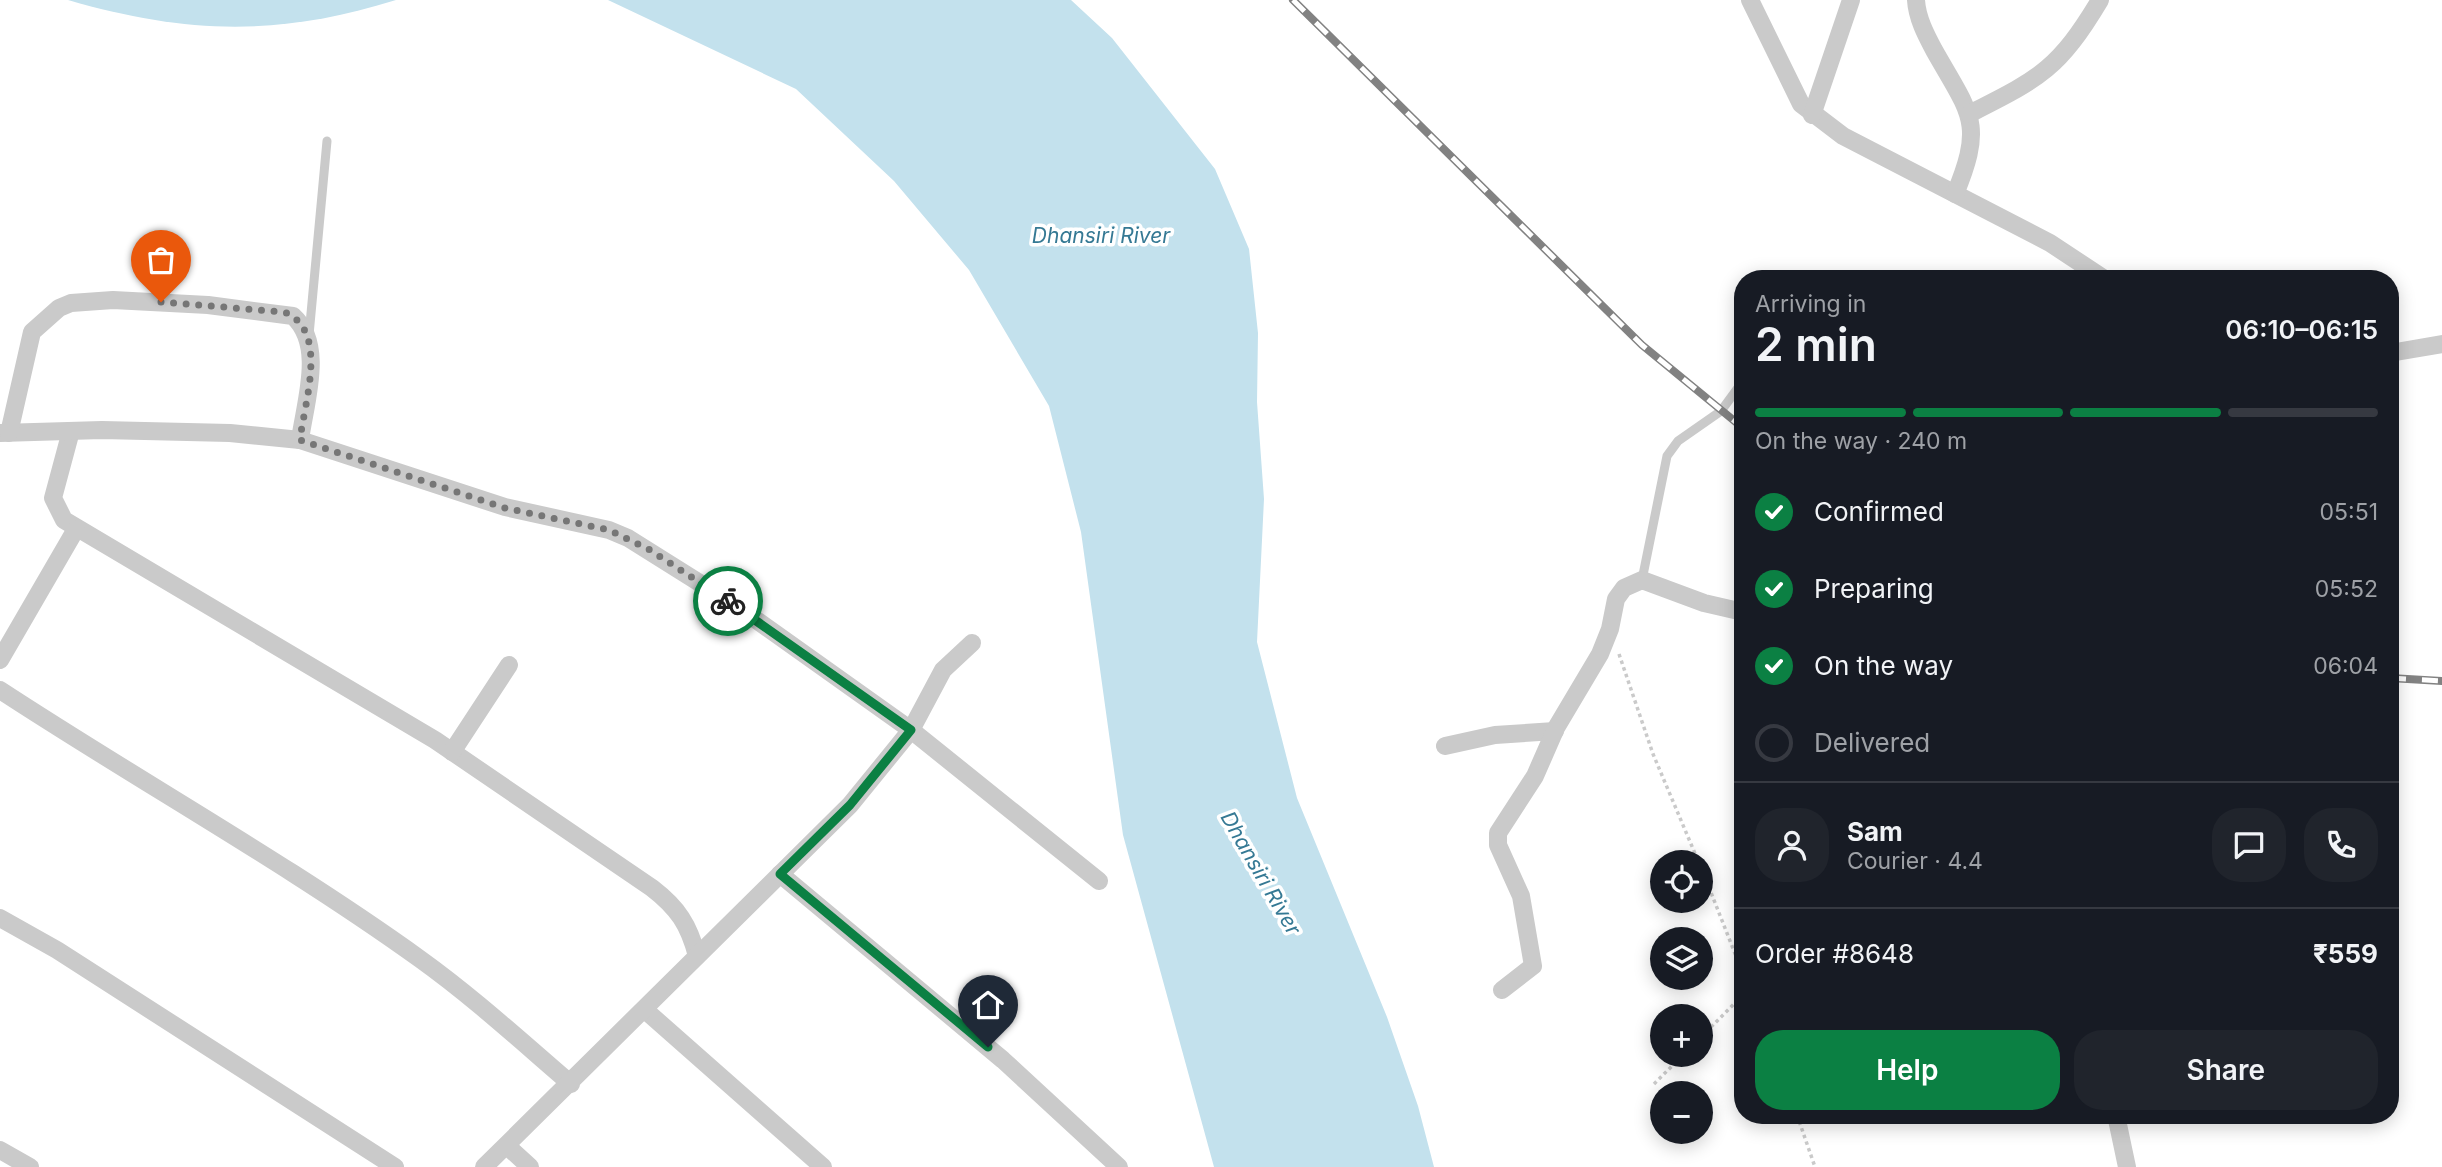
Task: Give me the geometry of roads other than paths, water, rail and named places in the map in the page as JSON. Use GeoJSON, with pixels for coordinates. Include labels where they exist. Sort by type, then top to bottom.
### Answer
{"type":"FeatureCollection","features":[{"type":"Feature","properties":{"kind":"street"},"geometry":{"type":"LineString","coordinates":[[1750,0],[1792,90],[1812,115],[1843,136],[2050,243],[2090,270]]}},
{"type":"Feature","properties":{"kind":"street"},"geometry":{"type":"LineString","coordinates":[[1812,115],[1851,0]]}},
{"type":"Feature","properties":{"kind":"street"},"geometry":{"type":"LineString","coordinates":[[1916,0],[1928,38],[1969,114],[1972,125],[1970,158],[1955,194]]}},
{"type":"Feature","properties":{"kind":"street"},"geometry":{"type":"LineString","coordinates":[[1969,114],[2028,84],[2049,69],[2079,35],[2099,0]]}},
{"type":"Feature","properties":{"kind":"street"},"geometry":{"type":"LineString","coordinates":[[300,440],[311,356],[309,337],[301,323],[284,312],[127,301],[71,303],[59,308],[32,332],[4,433],[230,433],[300,440],[505,508],[609,530],[628,538],[738,607],[911,730],[1099,881]]}},
{"type":"Feature","properties":{"kind":"street"},"geometry":{"type":"LineString","coordinates":[[2399,351],[2442,344]]}},
{"type":"Feature","properties":{"kind":"street"},"geometry":{"type":"LineString","coordinates":[[71,431],[53,498],[57,510],[76,528],[170,581],[453,752],[671,902],[690,931],[696,956]]}},
{"type":"Feature","properties":{"kind":"street"},"geometry":{"type":"LineString","coordinates":[[0,660],[76,528]]}},
{"type":"Feature","properties":{"kind":"street"},"geometry":{"type":"LineString","coordinates":[[1502,990],[1533,966],[1521,897],[1498,845],[1498,833],[1535,776],[1555,731],[1600,654],[1610,629],[1616,599],[1624,588],[1642,580],[1704,603],[1734,610]]}},
{"type":"Feature","properties":{"kind":"street"},"geometry":{"type":"LineString","coordinates":[[485,1167],[850,805],[911,730],[943,670],[972,643]]}},
{"type":"Feature","properties":{"kind":"street"},"geometry":{"type":"LineString","coordinates":[[453,752],[509,665]]}},
{"type":"Feature","properties":{"kind":"street"},"geometry":{"type":"LineString","coordinates":[[0,690],[111,763],[340,904],[421,960],[571,1084]]}},
{"type":"Feature","properties":{"kind":"street"},"geometry":{"type":"LineString","coordinates":[[1445,746],[1495,735],[1555,731]]}},
{"type":"Feature","properties":{"kind":"street"},"geometry":{"type":"LineString","coordinates":[[780,874],[1003,1060],[1119,1167]]}},
{"type":"Feature","properties":{"kind":"street"},"geometry":{"type":"LineString","coordinates":[[0,918],[57,950],[395,1167]]}},
{"type":"Feature","properties":{"kind":"street"},"geometry":{"type":"LineString","coordinates":[[645,1010],[824,1167]]}},
{"type":"Feature","properties":{"kind":"street"},"geometry":{"type":"LineString","coordinates":[[2118,1124],[2127,1167]]}},
{"type":"Feature","properties":{"kind":"street"},"geometry":{"type":"LineString","coordinates":[[508,1146],[530,1167]]}},
{"type":"Feature","properties":{"kind":"street"},"geometry":{"type":"LineString","coordinates":[[0,1150],[30,1167]]}},
{"type":"Feature","properties":{"kind":"lane"},"geometry":{"type":"LineString","coordinates":[[309,337],[327,141]]}},
{"type":"Feature","properties":{"kind":"lane"},"geometry":{"type":"LineString","coordinates":[[1642,580],[1667,456],[1678,442],[1721,411],[1734,393]]}},
{"type":"Feature","properties":{"kind":"water"},"geometry":{"type":"Polygon","coordinates":[[[68,0],[396,0],[311,20],[232,27],[152,20],[68,0]]]}},
{"type":"Feature","properties":{"kind":"water","name":"Dhansiri River"},"geometry":{"type":"Polygon","coordinates":[[[608,0],[1071,0],[1112,38],[1215,169],[1249,249],[1258,333],[1257,402],[1264,499],[1257,642],[1297,798],[1387,1017],[1418,1106],[1434,1167],[1214,1167],[1123,835],[1081,532],[1049,406],[969,270],[894,181],[796,89],[608,0]]]}},
{"type":"Feature","properties":{"kind":"railway"},"geometry":{"type":"LineString","coordinates":[[1293,0],[1642,345],[1734,421]]}},
{"type":"Feature","properties":{"kind":"railway"},"geometry":{"type":"LineString","coordinates":[[2399,679],[2442,681]]}}]}
